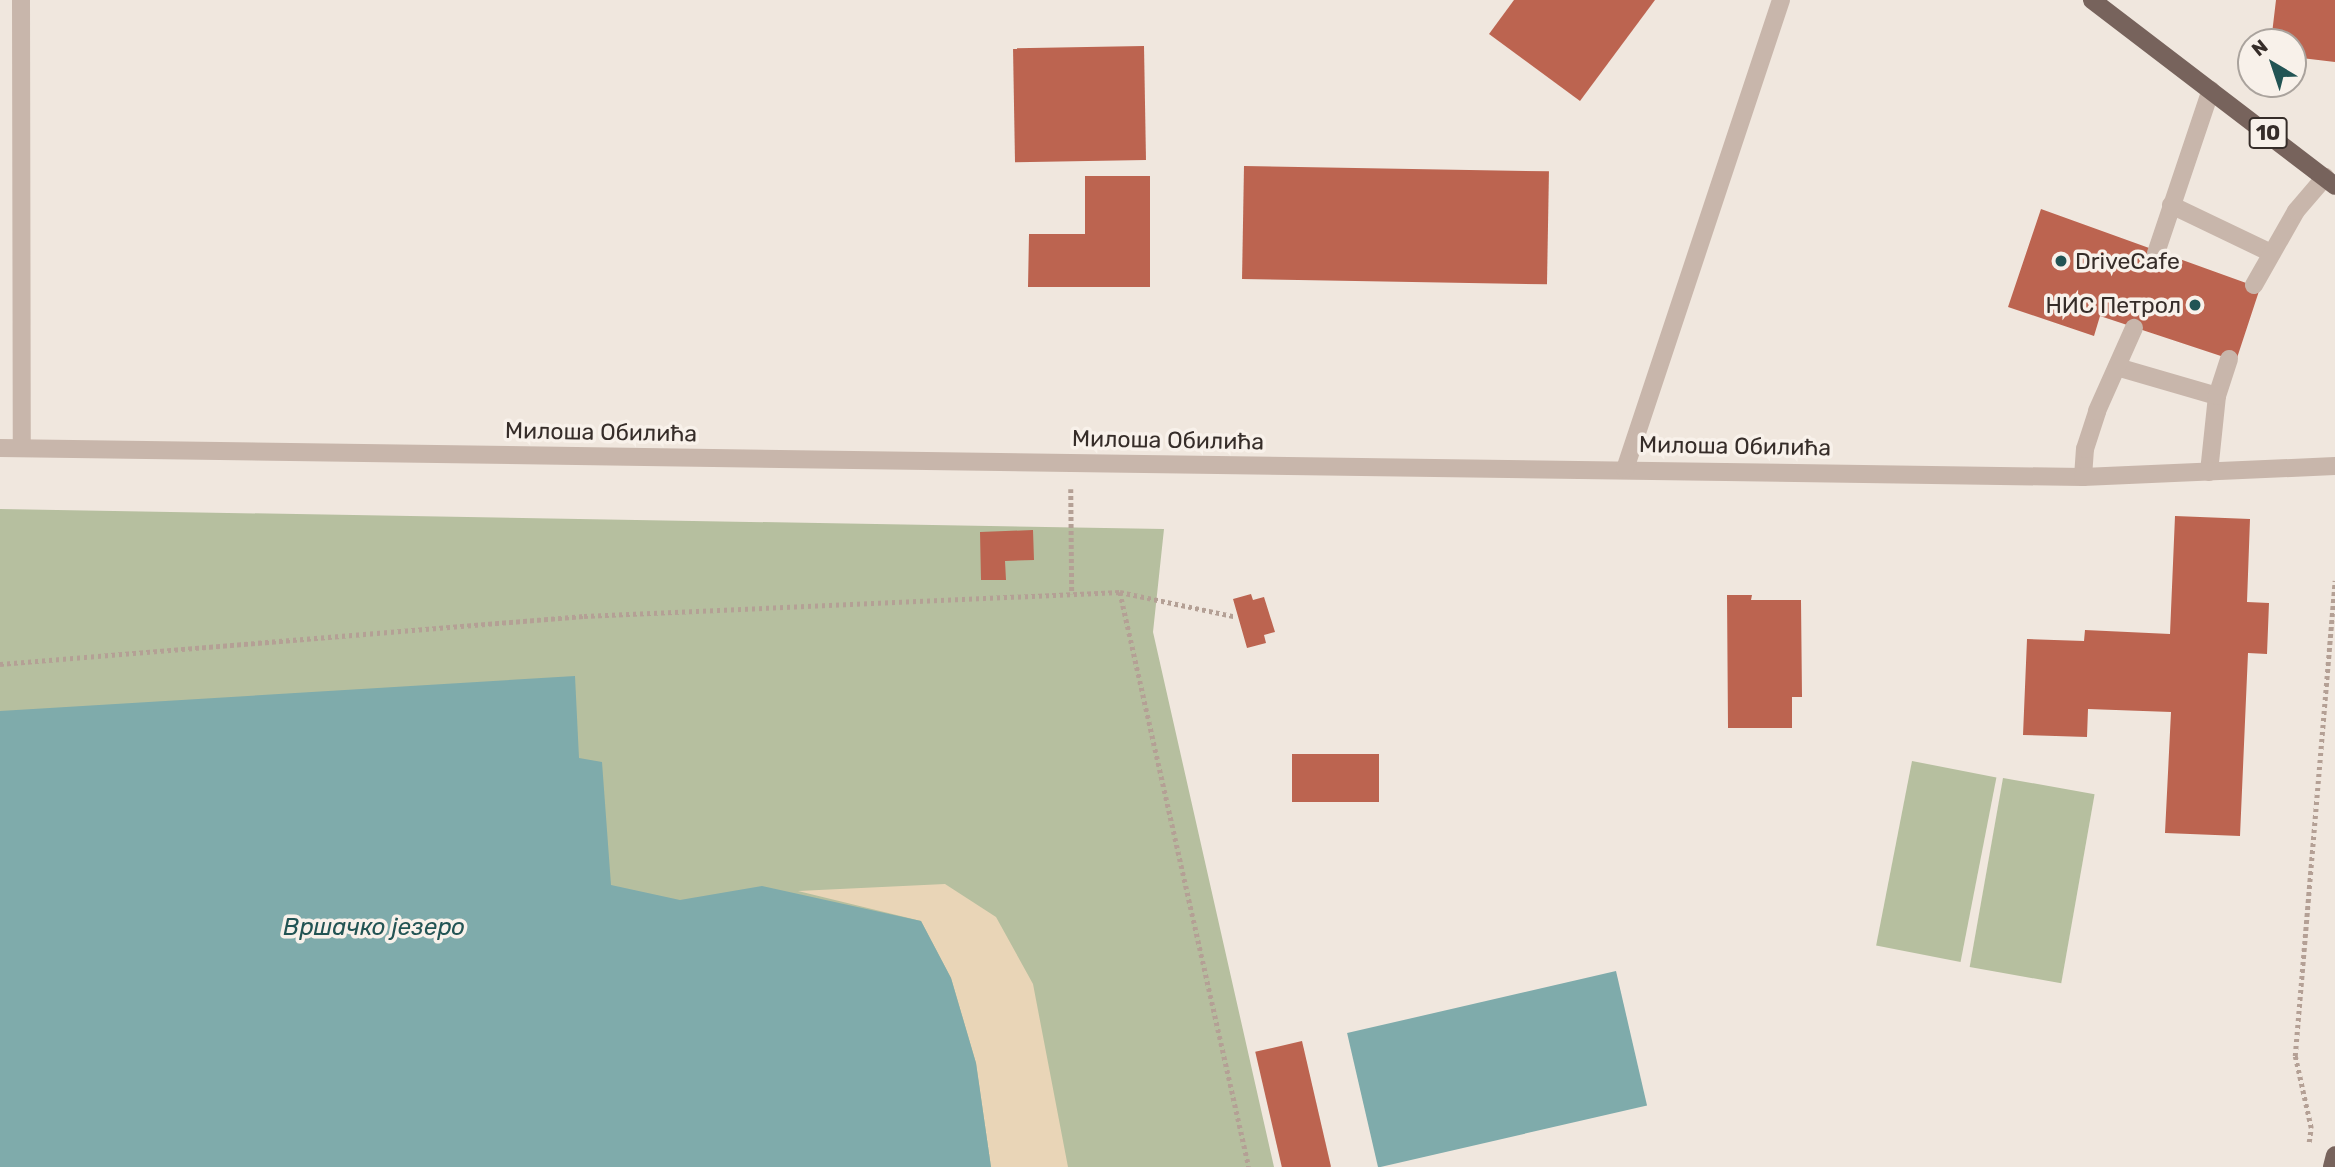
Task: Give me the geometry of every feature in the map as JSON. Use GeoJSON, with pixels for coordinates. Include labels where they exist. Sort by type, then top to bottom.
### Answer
{"type":"FeatureCollection","features":[{"type":"Feature","properties":{"kind":"main road","name":"10"},"geometry":{"type":"LineString","coordinates":[[2092,0],[2330,182]]}},
{"type":"Feature","properties":{"kind":"main road"},"geometry":{"type":"LineString","coordinates":[[2332,1167],[2335,1155]]}},
{"type":"Feature","properties":{"kind":"street"},"geometry":{"type":"LineString","coordinates":[[21,0],[22,447]]}},
{"type":"Feature","properties":{"kind":"street"},"geometry":{"type":"LineString","coordinates":[[1625,469],[1781,0]]}},
{"type":"Feature","properties":{"kind":"street"},"geometry":{"type":"LineString","coordinates":[[2156,253],[2180,173],[2211,90]]}},
{"type":"Feature","properties":{"kind":"street"},"geometry":{"type":"LineString","coordinates":[[2254,285],[2269,252],[2330,182]]}},
{"type":"Feature","properties":{"kind":"street"},"geometry":{"type":"LineString","coordinates":[[2171,205],[2269,252]]}},
{"type":"Feature","properties":{"kind":"street"},"geometry":{"type":"LineString","coordinates":[[2083,477],[2093,424],[2134,328]]}},
{"type":"Feature","properties":{"kind":"street"},"geometry":{"type":"LineString","coordinates":[[2209,472],[2217,396],[2229,359]]}},
{"type":"Feature","properties":{"kind":"street"},"geometry":{"type":"LineString","coordinates":[[2117,367],[2217,396]]}},
{"type":"Feature","properties":{"kind":"street","name":"Милоша Обилића"},"geometry":{"type":"LineString","coordinates":[[0,448],[2083,477],[2335,466]]}},
{"type":"Feature","properties":{"kind":"path"},"geometry":{"type":"LineString","coordinates":[[1071,463],[1072,594]]}},
{"type":"Feature","properties":{"kind":"path"},"geometry":{"type":"LineString","coordinates":[[2307,1153],[2311,1128],[2295,1056],[2335,580]]}},
{"type":"Feature","properties":{"kind":"path"},"geometry":{"type":"LineString","coordinates":[[1120,592],[1249,1167]]}},
{"type":"Feature","properties":{"kind":"path"},"geometry":{"type":"LineString","coordinates":[[0,664],[584,616],[1120,592],[1233,616]]}},
{"type":"Feature","properties":{"kind":"green space"},"geometry":{"type":"Polygon","coordinates":[[[0,509],[1164,529],[1153,632],[1274,1167],[0,1167],[0,509]]]}},
{"type":"Feature","properties":{"kind":"green space"},"geometry":{"type":"Polygon","coordinates":[[[1912,761],[1996,777],[1961,962],[1876,946],[1912,761]]]}},
{"type":"Feature","properties":{"kind":"green space"},"geometry":{"type":"Polygon","coordinates":[[[2003,778],[2095,794],[2061,983],[1970,967],[2003,778]]]}},
{"type":"Feature","properties":{"kind":"sand"},"geometry":{"type":"Polygon","coordinates":[[[945,884],[996,917],[1033,984],[1068,1167],[991,1167],[976,1063],[951,978],[921,921],[798,891],[945,884]]]}},
{"type":"Feature","properties":{"kind":"water","name":"Вршачко језеро"},"geometry":{"type":"Polygon","coordinates":[[[575,676],[579,758],[602,762],[611,885],[680,900],[762,886],[921,921],[951,978],[976,1063],[991,1167],[0,1167],[0,711],[575,676]]]}},
{"type":"Feature","properties":{"kind":"water"},"geometry":{"type":"Polygon","coordinates":[[[1616,971],[1647,1105],[1378,1167],[1347,1033],[1616,971]]]}},
{"type":"Feature","properties":{"kind":"building"},"geometry":{"type":"Polygon","coordinates":[[[1514,0],[1655,0],[1580,101],[1489,34],[1514,0]]]}},
{"type":"Feature","properties":{"kind":"building"},"geometry":{"type":"Polygon","coordinates":[[[2276,0],[2335,0],[2335,62],[2307,59],[2307,28],[2273,28],[2276,0]]]}},
{"type":"Feature","properties":{"kind":"building"},"geometry":{"type":"Polygon","coordinates":[[[1144,46],[1146,160],[1015,162],[1013,48],[1144,46]]]}},
{"type":"Feature","properties":{"kind":"building"},"geometry":{"type":"Polygon","coordinates":[[[1244,166],[1549,171],[1547,284],[1242,279],[1244,166]]]}},
{"type":"Feature","properties":{"kind":"building"},"geometry":{"type":"Polygon","coordinates":[[[1085,176],[1150,176],[1150,287],[1028,287],[1029,234],[1085,234],[1085,176]]]}},
{"type":"Feature","properties":{"kind":"building"},"geometry":{"type":"Polygon","coordinates":[[[2041,209],[2260,288],[2236,361],[2100,316],[2094,336],[2008,307],[2041,209]]]}},
{"type":"Feature","properties":{"kind":"building"},"geometry":{"type":"Polygon","coordinates":[[[2175,516],[2250,519],[2247,602],[2269,603],[2267,654],[2248,653],[2240,836],[2165,833],[2171,712],[2088,709],[2087,737],[2023,735],[2027,639],[2084,641],[2085,630],[2170,634],[2175,516]]]}},
{"type":"Feature","properties":{"kind":"building"},"geometry":{"type":"Polygon","coordinates":[[[1033,530],[1034,560],[1005,561],[1006,580],[981,580],[980,532],[1033,530]]]}},
{"type":"Feature","properties":{"kind":"building"},"geometry":{"type":"Polygon","coordinates":[[[1251,594],[1253,600],[1264,597],[1275,632],[1264,635],[1266,643],[1247,648],[1233,599],[1251,594]]]}},
{"type":"Feature","properties":{"kind":"building"},"geometry":{"type":"Polygon","coordinates":[[[1727,595],[1752,595],[1751,600],[1801,600],[1802,697],[1792,697],[1792,728],[1728,728],[1727,595]]]}},
{"type":"Feature","properties":{"kind":"building"},"geometry":{"type":"Polygon","coordinates":[[[1292,754],[1379,754],[1379,802],[1292,802],[1292,754]]]}},
{"type":"Feature","properties":{"kind":"building"},"geometry":{"type":"Polygon","coordinates":[[[1302,1041],[1331,1167],[1282,1167],[1255,1052],[1302,1041]]]}},
{"type":"Feature","properties":{"kind":"place","name":"DriveCafe"},"geometry":{"type":"Point","coordinates":[2061,261]}},
{"type":"Feature","properties":{"kind":"place","name":"НИС Петрол"},"geometry":{"type":"Point","coordinates":[2195,305]}}]}
